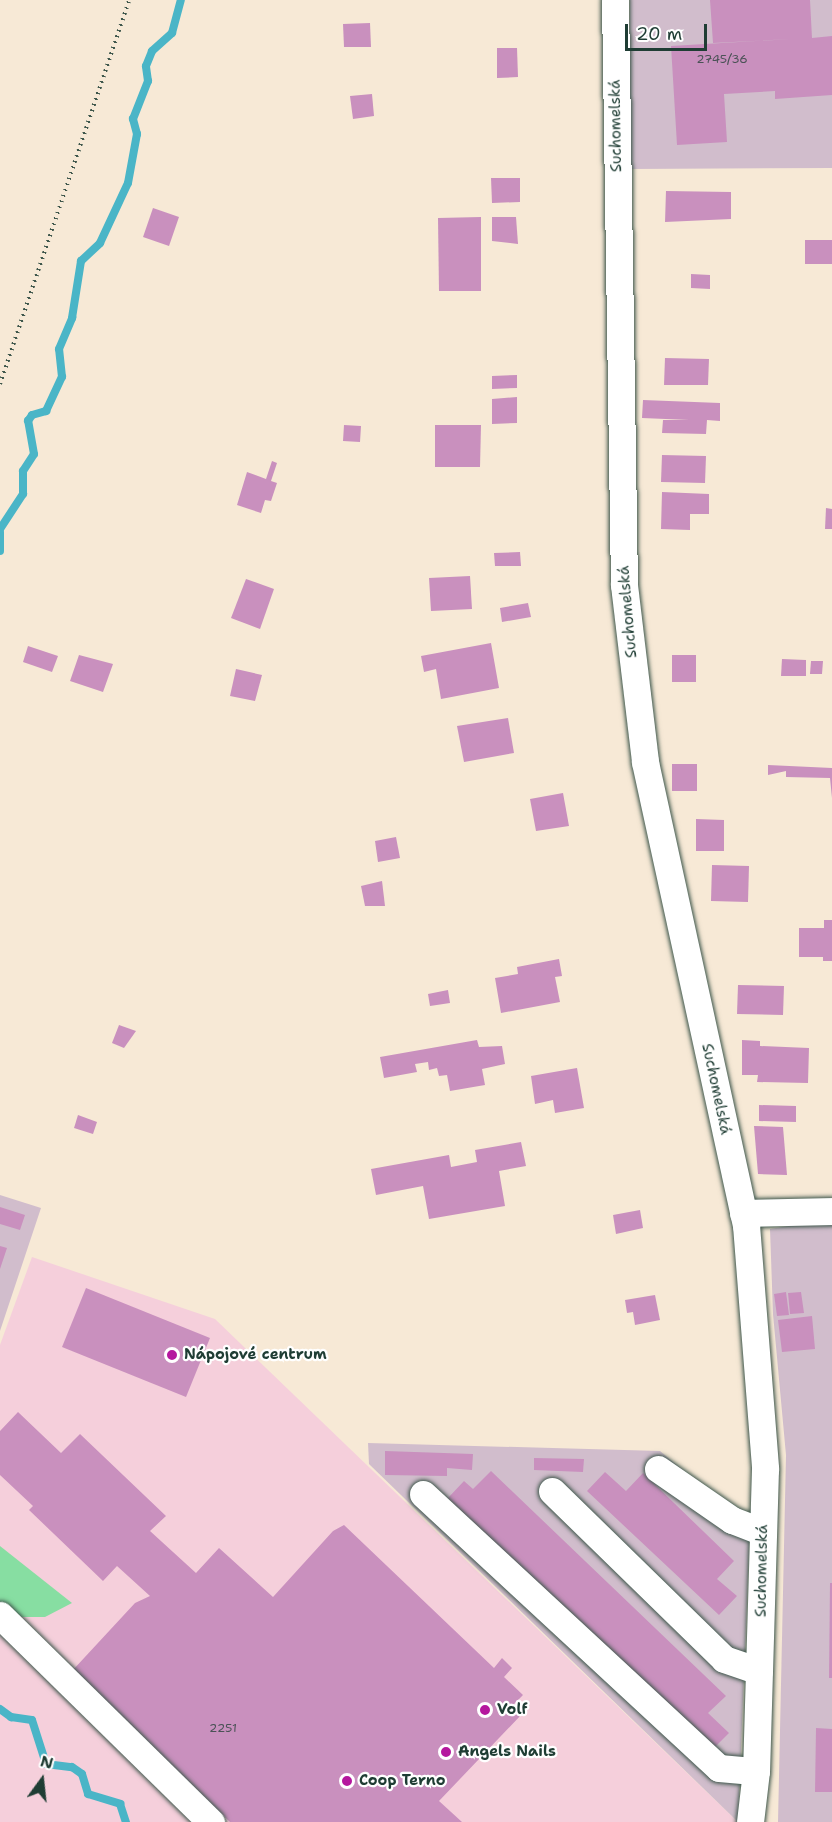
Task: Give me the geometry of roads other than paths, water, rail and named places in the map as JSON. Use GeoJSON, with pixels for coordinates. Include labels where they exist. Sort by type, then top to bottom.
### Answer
{"type":"FeatureCollection","features":[{"type":"Feature","properties":{"kind":"street","name":"Suchomelská"},"geometry":{"type":"LineString","coordinates":[[615,0],[624,585],[645,762],[743,1213],[765,1469],[756,1771],[750,1822]]}},
{"type":"Feature","properties":{"kind":"street"},"geometry":{"type":"LineString","coordinates":[[743,1213],[832,1211]]}},
{"type":"Feature","properties":{"kind":"street"},"geometry":{"type":"LineString","coordinates":[[658,1469],[732,1520],[763,1532]]}},
{"type":"Feature","properties":{"kind":"street"},"geometry":{"type":"LineString","coordinates":[[552,1491],[724,1659],[759,1671]]}},
{"type":"Feature","properties":{"kind":"street"},"geometry":{"type":"LineString","coordinates":[[423,1494],[719,1768],[756,1771]]}},
{"type":"Feature","properties":{"kind":"street"},"geometry":{"type":"LineString","coordinates":[[0,1615],[211,1822]]}},
{"type":"Feature","properties":{"kind":"waterway"},"geometry":{"type":"LineString","coordinates":[[0,529],[23,494],[23,471],[34,454],[28,421],[32,415],[46,411],[62,377],[59,349],[72,318],[81,261],[100,243],[128,183],[137,134],[133,119],[148,81],[146,66],[152,51],[172,33],[181,0]]}},
{"type":"Feature","properties":{"kind":"waterway"},"geometry":{"type":"LineString","coordinates":[[0,532],[0,551]]}},
{"type":"Feature","properties":{"kind":"waterway"},"geometry":{"type":"LineString","coordinates":[[0,1709],[11,1717],[32,1720],[46,1764],[72,1767],[82,1774],[88,1794],[120,1804],[126,1822]]}},
{"type":"Feature","properties":{"kind":"place","name":"Nápojové centrum"},"geometry":{"type":"Point","coordinates":[172,1355]}},
{"type":"Feature","properties":{"kind":"place","name":"Volf"},"geometry":{"type":"Point","coordinates":[485,1710]}},
{"type":"Feature","properties":{"kind":"place","name":"Angels Nails"},"geometry":{"type":"Point","coordinates":[446,1752]}},
{"type":"Feature","properties":{"kind":"place","name":"Coop Terno"},"geometry":{"type":"Point","coordinates":[347,1781]}}]}
